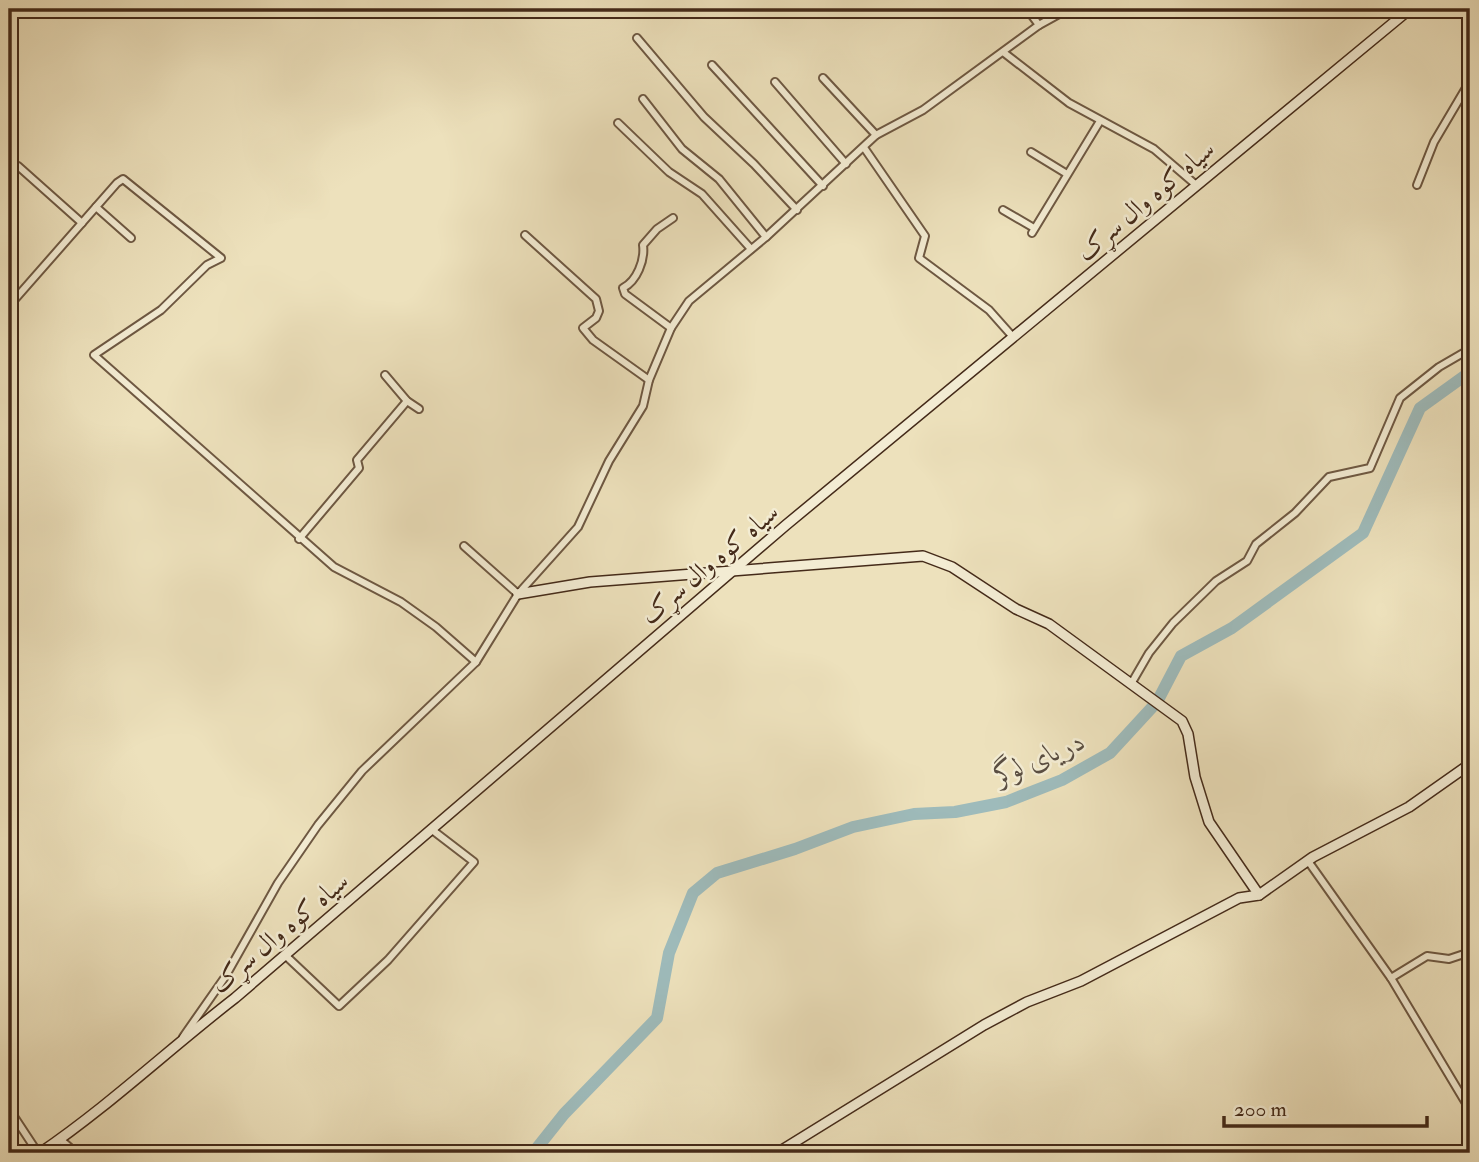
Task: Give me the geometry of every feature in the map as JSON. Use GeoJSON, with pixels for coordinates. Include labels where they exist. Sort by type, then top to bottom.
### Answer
{"type":"FeatureCollection","features":[{"type":"Feature","properties":{"kind":"street"},"geometry":{"type":"LineString","coordinates":[[1027,9],[1039,25]]}},
{"type":"Feature","properties":{"kind":"street"},"geometry":{"type":"LineString","coordinates":[[182,1039],[225,977],[278,883],[318,825],[362,771],[476,662],[518,594],[578,527],[609,461],[643,406],[649,380],[670,328],[690,301],[797,210],[865,149],[876,135],[923,110],[1039,25],[1068,9]]}},
{"type":"Feature","properties":{"kind":"street","name":"سیاه کوه وال سړک"},"geometry":{"type":"LineString","coordinates":[[39,1153],[159,1063],[182,1039],[285,955],[733,570],[1195,184],[1410,9]]}},
{"type":"Feature","properties":{"kind":"street"},"geometry":{"type":"LineString","coordinates":[[637,38],[704,117],[754,163],[797,210]]}},
{"type":"Feature","properties":{"kind":"street"},"geometry":{"type":"LineString","coordinates":[[1003,52],[1069,103],[1154,149],[1195,184]]}},
{"type":"Feature","properties":{"kind":"street"},"geometry":{"type":"LineString","coordinates":[[712,65],[823,186]]}},
{"type":"Feature","properties":{"kind":"street"},"geometry":{"type":"LineString","coordinates":[[823,78],[876,135]]}},
{"type":"Feature","properties":{"kind":"street"},"geometry":{"type":"LineString","coordinates":[[1417,185],[1433,142],[1470,81]]}},
{"type":"Feature","properties":{"kind":"street"},"geometry":{"type":"LineString","coordinates":[[775,82],[846,164]]}},
{"type":"Feature","properties":{"kind":"street"},"geometry":{"type":"LineString","coordinates":[[643,99],[682,149],[719,179],[766,237]]}},
{"type":"Feature","properties":{"kind":"street"},"geometry":{"type":"LineString","coordinates":[[1003,210],[1033,231],[1100,121]]}},
{"type":"Feature","properties":{"kind":"street"},"geometry":{"type":"LineString","coordinates":[[618,123],[669,172],[702,194],[751,249]]}},
{"type":"Feature","properties":{"kind":"street"},"geometry":{"type":"LineString","coordinates":[[865,149],[925,236],[919,257],[989,310],[1013,337]]}},
{"type":"Feature","properties":{"kind":"street"},"geometry":{"type":"LineString","coordinates":[[1031,152],[1067,174]]}},
{"type":"Feature","properties":{"kind":"street"},"geometry":{"type":"LineString","coordinates":[[18,166],[82,223]]}},
{"type":"Feature","properties":{"kind":"street"},"geometry":{"type":"LineString","coordinates":[[9,306],[123,179],[221,258],[207,265],[161,310],[94,355],[299,539],[334,567],[401,602],[436,626],[476,662]]}},
{"type":"Feature","properties":{"kind":"street"},"geometry":{"type":"LineString","coordinates":[[96,207],[131,238]]}},
{"type":"Feature","properties":{"kind":"street"},"geometry":{"type":"LineString","coordinates":[[670,328],[623,289],[631,284],[644,256],[643,245],[657,229],[673,218]]}},
{"type":"Feature","properties":{"kind":"street"},"geometry":{"type":"LineString","coordinates":[[525,234],[596,299],[599,311],[596,318],[583,328],[593,340],[649,380]]}},
{"type":"Feature","properties":{"kind":"street"},"geometry":{"type":"LineString","coordinates":[[1131,684],[1149,653],[1182,614],[1216,581],[1247,561],[1256,544],[1295,513],[1329,477],[1370,468],[1400,398],[1439,367],[1470,349]]}},
{"type":"Feature","properties":{"kind":"street"},"geometry":{"type":"LineString","coordinates":[[384,376],[407,401],[419,409]]}},
{"type":"Feature","properties":{"kind":"street"},"geometry":{"type":"LineString","coordinates":[[299,539],[359,468],[357,460],[407,401]]}},
{"type":"Feature","properties":{"kind":"street"},"geometry":{"type":"LineString","coordinates":[[464,545],[518,594]]}},
{"type":"Feature","properties":{"kind":"street"},"geometry":{"type":"LineString","coordinates":[[518,594],[590,582],[923,556],[952,567],[1016,609],[1049,624],[1174,714],[1188,734],[1195,777],[1209,822],[1259,895]]}},
{"type":"Feature","properties":{"kind":"street"},"geometry":{"type":"LineString","coordinates":[[777,1153],[1001,1016],[1081,981],[1239,898],[1259,895],[1308,861],[1409,807],[1470,764]]}},
{"type":"Feature","properties":{"kind":"street"},"geometry":{"type":"LineString","coordinates":[[285,955],[339,1006],[388,960],[474,862],[432,829]]}},
{"type":"Feature","properties":{"kind":"street"},"geometry":{"type":"LineString","coordinates":[[1308,861],[1391,978],[1470,1110]]}},
{"type":"Feature","properties":{"kind":"street"},"geometry":{"type":"LineString","coordinates":[[1391,978],[1427,956],[1449,959],[1470,952]]}},
{"type":"Feature","properties":{"kind":"street"},"geometry":{"type":"LineString","coordinates":[[13,1115],[39,1153]]}},
{"type":"Feature","properties":{"kind":"street"},"geometry":{"type":"LineString","coordinates":[[60,1139],[76,1153]]}},
{"type":"Feature","properties":{"kind":"waterway","name":"دریای لوگر"},"geometry":{"type":"LineString","coordinates":[[533,1153],[564,1114],[657,1018],[669,953],[693,893],[717,873],[795,849],[853,827],[914,814],[955,812],[1006,802],[1062,780],[1110,753],[1157,702],[1181,656],[1232,628],[1363,533],[1420,408],[1470,372]]}}]}
